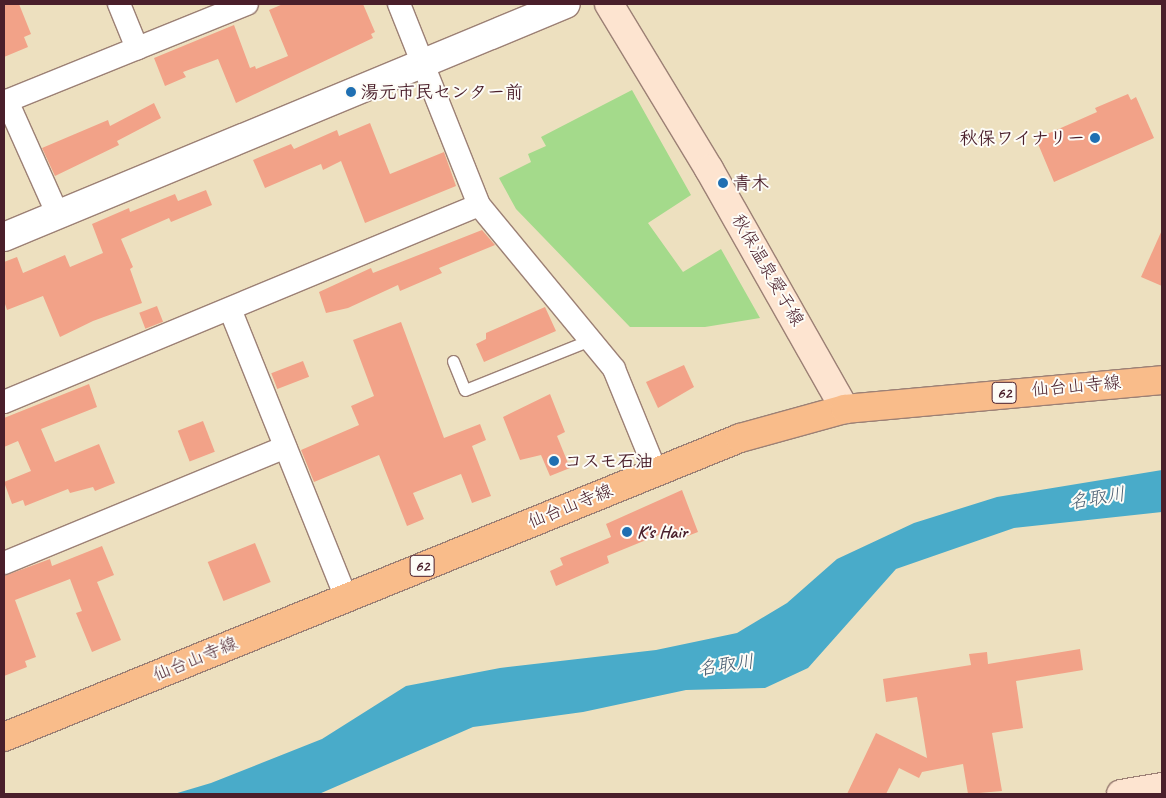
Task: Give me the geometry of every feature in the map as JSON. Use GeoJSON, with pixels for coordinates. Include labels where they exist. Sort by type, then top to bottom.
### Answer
{"type":"FeatureCollection","features":[{"type":"Feature","properties":{"kind":"main road","name":"秋保温泉愛子線"},"geometry":{"type":"LineString","coordinates":[[609,4],[709,169],[846,409]]}},
{"type":"Feature","properties":{"kind":"main road","name":"仙台山寺線"},"geometry":{"type":"LineString","coordinates":[[4,737],[740,438],[846,409],[1162,380]]}},
{"type":"Feature","properties":{"kind":"main road"},"geometry":{"type":"LineString","coordinates":[[1122,794],[1162,787]]}},
{"type":"Feature","properties":{"kind":"street"},"geometry":{"type":"LineString","coordinates":[[120,4],[137,48]]}},
{"type":"Feature","properties":{"kind":"street"},"geometry":{"type":"LineString","coordinates":[[58,216],[6,101],[247,4]]}},
{"type":"Feature","properties":{"kind":"street"},"geometry":{"type":"LineString","coordinates":[[399,4],[479,205],[614,369],[656,472]]}},
{"type":"Feature","properties":{"kind":"street"},"geometry":{"type":"LineString","coordinates":[[4,237],[423,65],[566,4]]}},
{"type":"Feature","properties":{"kind":"street"},"geometry":{"type":"LineString","coordinates":[[4,402],[479,205]]}},
{"type":"Feature","properties":{"kind":"street"},"geometry":{"type":"LineString","coordinates":[[230,309],[346,598]]}},
{"type":"Feature","properties":{"kind":"street"},"geometry":{"type":"LineString","coordinates":[[4,563],[286,447]]}},
{"type":"Feature","properties":{"kind":"lane"},"geometry":{"type":"LineString","coordinates":[[453,361],[465,390],[590,340]]}},
{"type":"Feature","properties":{"kind":"green space"},"geometry":{"type":"Polygon","coordinates":[[[632,90],[691,195],[648,223],[683,272],[721,249],[760,318],[705,327],[630,327],[516,209],[499,178],[531,162],[528,154],[546,146],[541,137],[632,90]]]}},
{"type":"Feature","properties":{"kind":"water","name":"名取川"},"geometry":{"type":"Polygon","coordinates":[[[1162,470],[1162,512],[1014,528],[896,569],[808,668],[765,688],[686,690],[583,712],[473,727],[319,794],[174,794],[211,783],[322,739],[406,686],[500,668],[656,650],[737,633],[787,603],[837,559],[914,523],[997,497],[1162,470]]]}},
{"type":"Feature","properties":{"kind":"building"},"geometry":{"type":"Polygon","coordinates":[[[4,4],[19,4],[31,34],[24,37],[28,47],[4,57],[4,4]]]}},
{"type":"Feature","properties":{"kind":"building"},"geometry":{"type":"Polygon","coordinates":[[[283,4],[363,4],[375,32],[371,34],[373,38],[236,103],[218,59],[183,72],[186,77],[165,86],[154,58],[234,25],[250,68],[255,66],[256,69],[288,56],[269,10],[283,4]]]}},
{"type":"Feature","properties":{"kind":"building"},"geometry":{"type":"Polygon","coordinates":[[[1128,94],[1131,100],[1136,97],[1154,138],[1054,182],[1036,139],[1097,112],[1095,108],[1128,94]]]}},
{"type":"Feature","properties":{"kind":"building"},"geometry":{"type":"Polygon","coordinates":[[[154,103],[161,118],[117,141],[119,145],[55,176],[42,148],[108,120],[110,126],[154,103]]]}},
{"type":"Feature","properties":{"kind":"building"},"geometry":{"type":"Polygon","coordinates":[[[370,123],[390,174],[444,152],[456,186],[365,223],[341,161],[323,170],[321,164],[265,188],[253,160],[291,144],[294,149],[337,130],[339,136],[370,123]]]}},
{"type":"Feature","properties":{"kind":"building"},"geometry":{"type":"Polygon","coordinates":[[[206,190],[212,205],[171,222],[169,218],[121,239],[133,267],[130,269],[142,303],[93,321],[60,337],[43,296],[7,310],[4,301],[4,262],[17,257],[23,273],[65,255],[70,267],[103,253],[92,224],[129,208],[130,212],[175,194],[178,201],[206,190]]]}},
{"type":"Feature","properties":{"kind":"building"},"geometry":{"type":"Polygon","coordinates":[[[482,230],[495,245],[439,268],[442,273],[400,291],[398,285],[348,308],[326,313],[319,292],[371,268],[373,273],[482,230]]]}},
{"type":"Feature","properties":{"kind":"building"},"geometry":{"type":"Polygon","coordinates":[[[1162,230],[1162,286],[1141,277],[1162,230]]]}},
{"type":"Feature","properties":{"kind":"building"},"geometry":{"type":"Polygon","coordinates":[[[157,306],[163,322],[145,329],[139,313],[157,306]]]}},
{"type":"Feature","properties":{"kind":"building"},"geometry":{"type":"Polygon","coordinates":[[[545,307],[556,331],[484,362],[476,344],[486,339],[486,333],[545,307]]]}},
{"type":"Feature","properties":{"kind":"building"},"geometry":{"type":"Polygon","coordinates":[[[401,322],[444,438],[480,424],[486,440],[472,446],[491,496],[472,503],[461,474],[413,493],[424,519],[407,526],[379,455],[314,482],[301,450],[359,425],[351,406],[374,396],[353,340],[401,322]]]}},
{"type":"Feature","properties":{"kind":"building"},"geometry":{"type":"Polygon","coordinates":[[[303,361],[309,377],[277,389],[271,373],[303,361]]]}},
{"type":"Feature","properties":{"kind":"building"},"geometry":{"type":"Polygon","coordinates":[[[684,365],[694,387],[658,408],[646,382],[684,365]]]}},
{"type":"Feature","properties":{"kind":"building"},"geometry":{"type":"Polygon","coordinates":[[[89,384],[97,407],[41,429],[55,462],[99,444],[115,483],[95,491],[93,487],[70,493],[68,489],[25,506],[23,500],[12,504],[4,482],[31,471],[18,441],[4,447],[4,418],[89,384]]]}},
{"type":"Feature","properties":{"kind":"building"},"geometry":{"type":"Polygon","coordinates":[[[550,394],[565,432],[557,436],[570,468],[550,476],[541,455],[520,460],[503,417],[550,394]]]}},
{"type":"Feature","properties":{"kind":"building"},"geometry":{"type":"Polygon","coordinates":[[[203,421],[215,452],[190,461],[178,431],[203,421]]]}},
{"type":"Feature","properties":{"kind":"building"},"geometry":{"type":"Polygon","coordinates":[[[682,490],[698,532],[677,540],[673,529],[607,556],[609,563],[556,586],[550,571],[563,565],[560,558],[611,537],[606,524],[682,490]]]}},
{"type":"Feature","properties":{"kind":"building"},"geometry":{"type":"Polygon","coordinates":[[[255,543],[271,582],[223,601],[208,562],[255,543]]]}},
{"type":"Feature","properties":{"kind":"building"},"geometry":{"type":"Polygon","coordinates":[[[102,546],[114,575],[97,582],[121,640],[92,652],[76,613],[82,611],[70,579],[15,600],[36,657],[25,661],[27,667],[4,676],[4,576],[50,559],[52,566],[102,546]]]}},
{"type":"Feature","properties":{"kind":"building"},"geometry":{"type":"Polygon","coordinates":[[[1080,649],[1083,670],[1016,681],[1023,728],[992,733],[1002,791],[968,794],[963,764],[922,772],[919,778],[899,768],[886,794],[847,794],[876,733],[927,758],[917,697],[886,702],[883,679],[971,665],[969,654],[987,652],[988,664],[1080,649]]]}},
{"type":"Feature","properties":{"kind":"place","name":"湯元市民センター前"},"geometry":{"type":"Point","coordinates":[351,92]}},
{"type":"Feature","properties":{"kind":"place","name":"秋保ワイナリー"},"geometry":{"type":"Point","coordinates":[1095,138]}},
{"type":"Feature","properties":{"kind":"place","name":"青木"},"geometry":{"type":"Point","coordinates":[723,183]}},
{"type":"Feature","properties":{"kind":"place","name":"コスモ石油"},"geometry":{"type":"Point","coordinates":[554,461]}},
{"type":"Feature","properties":{"kind":"place","name":"K's Hair"},"geometry":{"type":"Point","coordinates":[627,532]}}]}
